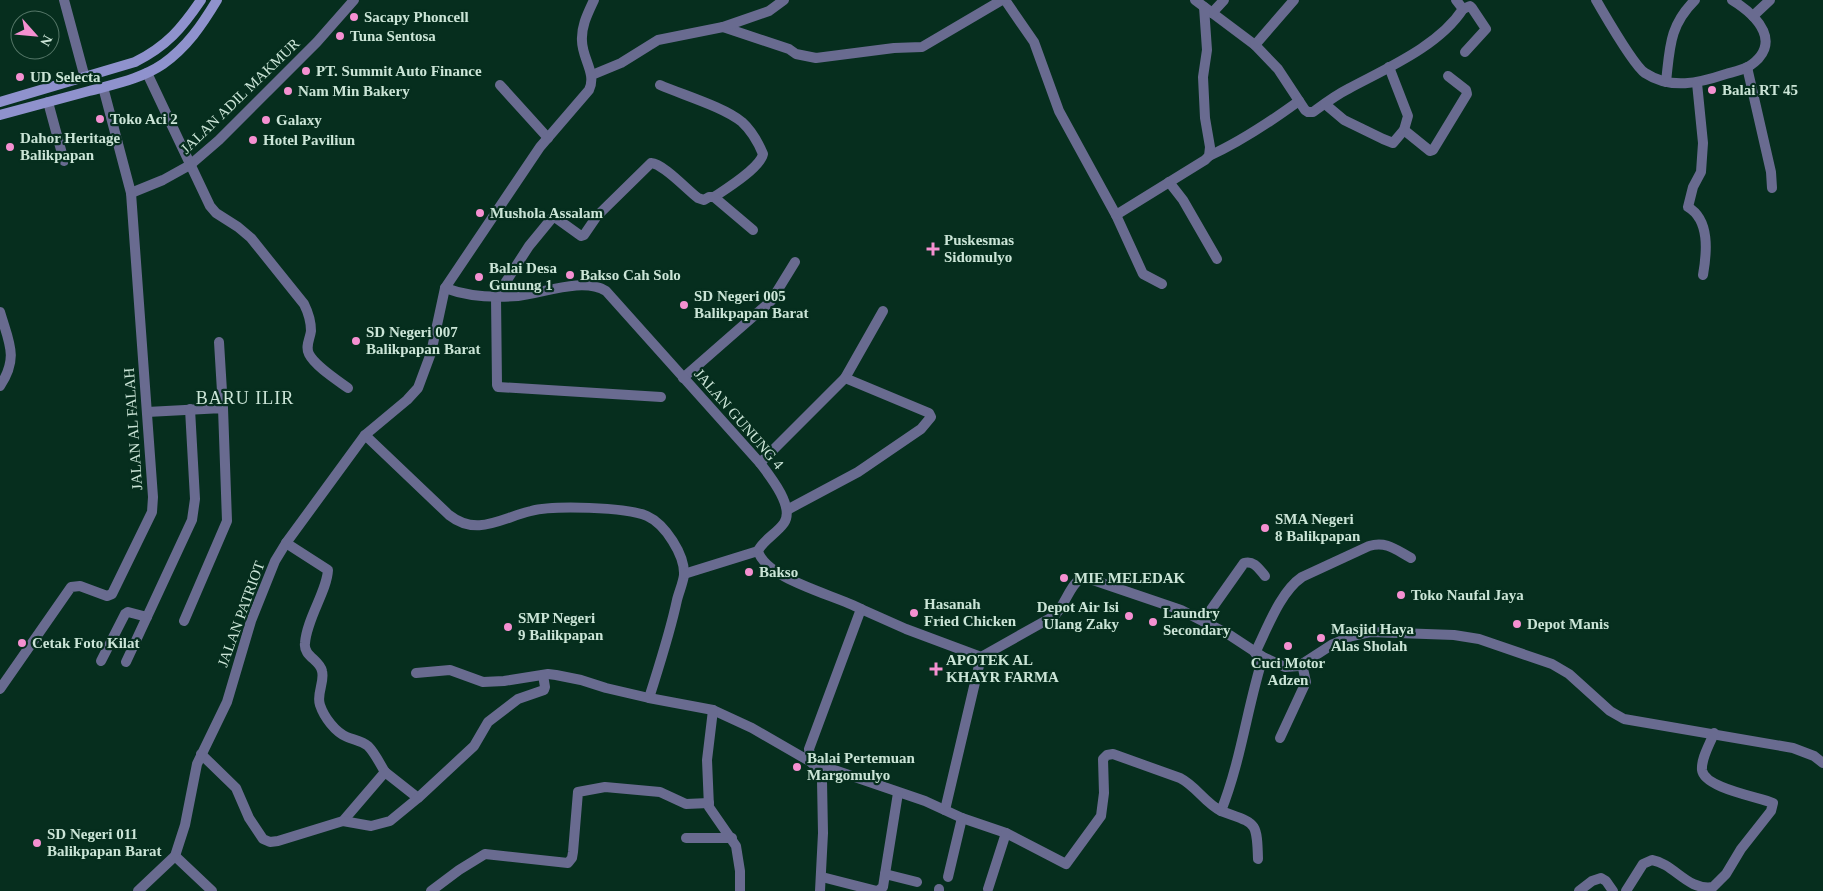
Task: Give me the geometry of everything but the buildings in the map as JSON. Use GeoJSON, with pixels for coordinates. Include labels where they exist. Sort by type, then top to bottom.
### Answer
{"type":"FeatureCollection","features":[{"type":"Feature","properties":{"kind":"main road"},"geometry":{"type":"LineString","coordinates":[[0,102],[85,78],[135,62],[150,55],[179,30],[201,0]]}},
{"type":"Feature","properties":{"kind":"main road"},"geometry":{"type":"LineString","coordinates":[[0,115],[122,83],[147,73],[165,62],[191,39],[199,30],[217,0]]}},
{"type":"Feature","properties":{"kind":"street"},"geometry":{"type":"LineString","coordinates":[[64,0],[85,78]]}},
{"type":"Feature","properties":{"kind":"street","name":"JALAN ADIL MAKMUR"},"geometry":{"type":"LineString","coordinates":[[131,192],[163,180],[190,165],[259,101],[317,42],[354,0]]}},
{"type":"Feature","properties":{"kind":"street"},"geometry":{"type":"LineString","coordinates":[[445,288],[540,146],[588,94],[592,75],[584,55],[581,40],[583,24],[594,0]]}},
{"type":"Feature","properties":{"kind":"street"},"geometry":{"type":"LineString","coordinates":[[592,75],[621,63],[658,40],[722,27],[769,11],[784,0]]}},
{"type":"Feature","properties":{"kind":"street"},"geometry":{"type":"LineString","coordinates":[[722,27],[786,48],[796,54],[816,58],[894,48],[922,48],[1004,0],[1034,42],[1059,111],[1116,215],[1144,274],[1162,284]]}},
{"type":"Feature","properties":{"kind":"street"},"geometry":{"type":"LineString","coordinates":[[1195,0],[1255,45],[1278,69],[1308,112],[1313,112],[1346,90],[1389,67],[1430,41],[1456,20],[1463,9],[1470,6],[1486,29],[1465,52]]}},
{"type":"Feature","properties":{"kind":"street"},"geometry":{"type":"LineString","coordinates":[[1208,10],[1224,0]]}},
{"type":"Feature","properties":{"kind":"street"},"geometry":{"type":"LineString","coordinates":[[1255,45],[1294,0]]}},
{"type":"Feature","properties":{"kind":"street"},"geometry":{"type":"LineString","coordinates":[[1456,0],[1463,9]]}},
{"type":"Feature","properties":{"kind":"street"},"geometry":{"type":"LineString","coordinates":[[1596,0],[1636,63],[1645,72],[1666,82],[1697,83],[1747,67],[1756,60],[1764,48],[1765,32],[1744,7],[1732,0]]}},
{"type":"Feature","properties":{"kind":"street"},"geometry":{"type":"LineString","coordinates":[[1666,82],[1670,46],[1675,26],[1682,12],[1695,0]]}},
{"type":"Feature","properties":{"kind":"street"},"geometry":{"type":"LineString","coordinates":[[1753,16],[1770,0]]}},
{"type":"Feature","properties":{"kind":"street"},"geometry":{"type":"LineString","coordinates":[[1208,10],[1208,50],[1203,77],[1205,118],[1210,156]]}},
{"type":"Feature","properties":{"kind":"street"},"geometry":{"type":"LineString","coordinates":[[1325,104],[1344,120],[1391,143],[1395,141],[1404,130],[1408,116],[1389,67]]}},
{"type":"Feature","properties":{"kind":"street"},"geometry":{"type":"LineString","coordinates":[[1747,67],[1771,172],[1772,188]]}},
{"type":"Feature","properties":{"kind":"street"},"geometry":{"type":"LineString","coordinates":[[147,73],[210,206],[216,213],[251,238],[304,304],[311,330],[307,344],[309,354],[319,365],[348,388]]}},
{"type":"Feature","properties":{"kind":"street"},"geometry":{"type":"LineString","coordinates":[[1404,130],[1430,151],[1433,150],[1467,94],[1466,90],[1448,76]]}},
{"type":"Feature","properties":{"kind":"street"},"geometry":{"type":"LineString","coordinates":[[1697,83],[1703,143],[1701,172],[1693,187],[1688,206],[1697,212],[1705,236],[1707,254],[1703,275]]}},
{"type":"Feature","properties":{"kind":"street"},"geometry":{"type":"LineString","coordinates":[[500,85],[548,138]]}},
{"type":"Feature","properties":{"kind":"street"},"geometry":{"type":"LineString","coordinates":[[660,85],[720,110],[741,122],[757,140],[763,157],[740,180],[714,197],[704,200],[698,198],[656,164],[651,163],[598,216],[584,235],[581,236],[556,218],[552,218],[528,246],[496,297],[498,387],[661,397]]}},
{"type":"Feature","properties":{"kind":"street","name":"JALAN AL FALAH"},"geometry":{"type":"LineString","coordinates":[[0,689],[73,585],[107,596],[112,594],[149,519],[153,506],[131,192],[103,87]]}},
{"type":"Feature","properties":{"kind":"street"},"geometry":{"type":"LineString","coordinates":[[1116,215],[1210,156],[1235,144],[1268,124],[1299,101]]}},
{"type":"Feature","properties":{"kind":"street"},"geometry":{"type":"LineString","coordinates":[[48,102],[64,161]]}},
{"type":"Feature","properties":{"kind":"street"},"geometry":{"type":"LineString","coordinates":[[1169,182],[1188,208],[1217,259]]}},
{"type":"Feature","properties":{"kind":"street"},"geometry":{"type":"LineString","coordinates":[[714,197],[752,230]]}},
{"type":"Feature","properties":{"kind":"street"},"geometry":{"type":"LineString","coordinates":[[683,378],[771,301],[795,262]]}},
{"type":"Feature","properties":{"kind":"street","name":"JALAN GUNUNG 4"},"geometry":{"type":"LineString","coordinates":[[445,288],[465,294],[496,297],[519,296],[584,285],[596,286],[610,296],[760,464],[776,484],[787,510]]}},
{"type":"Feature","properties":{"kind":"street","name":"JALAN PATRIOT"},"geometry":{"type":"LineString","coordinates":[[138,891],[175,856],[186,825],[196,770],[201,754],[227,702],[251,621],[275,561],[364,435],[407,400],[418,388],[431,353],[445,288]]}},
{"type":"Feature","properties":{"kind":"street"},"geometry":{"type":"LineString","coordinates":[[760,464],[845,378],[884,311]]}},
{"type":"Feature","properties":{"kind":"street"},"geometry":{"type":"LineString","coordinates":[[0,312],[12,355],[8,372],[0,386]]}},
{"type":"Feature","properties":{"kind":"street"},"geometry":{"type":"LineString","coordinates":[[184,621],[227,525],[219,342]]}},
{"type":"Feature","properties":{"kind":"street"},"geometry":{"type":"LineString","coordinates":[[684,574],[758,551],[762,544],[783,525],[787,516],[787,510],[858,472],[922,429],[931,417],[929,413],[845,378]]}},
{"type":"Feature","properties":{"kind":"street"},"geometry":{"type":"LineString","coordinates":[[147,412],[223,408]]}},
{"type":"Feature","properties":{"kind":"street"},"geometry":{"type":"LineString","coordinates":[[126,662],[194,513],[190,409]]}},
{"type":"Feature","properties":{"kind":"street"},"geometry":{"type":"LineString","coordinates":[[364,435],[448,515],[464,524],[484,525],[533,510],[584,508],[642,514],[654,520],[680,552],[684,574],[673,620],[649,698]]}},
{"type":"Feature","properties":{"kind":"street"},"geometry":{"type":"LineString","coordinates":[[286,544],[328,570],[326,582],[311,618],[305,645],[306,650],[322,671],[319,700],[323,712],[343,735],[358,740],[369,748],[385,772],[418,798]]}},
{"type":"Feature","properties":{"kind":"street"},"geometry":{"type":"LineString","coordinates":[[1222,811],[1232,784],[1254,687],[1259,655],[1284,596],[1295,582],[1302,577],[1369,546],[1385,544],[1411,558]]}},
{"type":"Feature","properties":{"kind":"street"},"geometry":{"type":"LineString","coordinates":[[758,551],[765,564],[780,575],[906,629],[981,657]]}},
{"type":"Feature","properties":{"kind":"street"},"geometry":{"type":"LineString","coordinates":[[1203,621],[1244,563],[1250,562],[1265,576]]}},
{"type":"Feature","properties":{"kind":"street"},"geometry":{"type":"LineString","coordinates":[[945,810],[981,657],[1056,614],[1075,583],[1082,577],[1181,610],[1238,640],[1259,655],[1285,667],[1294,667],[1302,664],[1333,644],[1361,633],[1379,631],[1479,639],[1552,664],[1568,674],[1618,717],[1793,748],[1814,756],[1823,763]]}},
{"type":"Feature","properties":{"kind":"street"},"geometry":{"type":"LineString","coordinates":[[820,891],[823,833],[822,781],[819,771],[811,762],[810,745],[861,609]]}},
{"type":"Feature","properties":{"kind":"street"},"geometry":{"type":"LineString","coordinates":[[101,661],[125,614],[128,612],[147,617]]}},
{"type":"Feature","properties":{"kind":"street"},"geometry":{"type":"LineString","coordinates":[[1280,738],[1306,682],[1302,664]]}},
{"type":"Feature","properties":{"kind":"street"},"geometry":{"type":"LineString","coordinates":[[416,673],[450,670],[483,682],[556,675],[626,693],[713,710],[752,728],[811,762],[1006,833],[1066,864],[1101,816],[1104,793],[1103,759],[1107,754],[1113,754],[1188,782],[1214,807],[1253,824],[1256,829],[1258,859]]}},
{"type":"Feature","properties":{"kind":"street"},"geometry":{"type":"LineString","coordinates":[[201,754],[236,788],[249,818],[267,842],[278,841],[344,821],[365,826],[382,824],[398,815],[475,745],[488,722],[518,699],[544,690],[543,675]]}},
{"type":"Feature","properties":{"kind":"street"},"geometry":{"type":"LineString","coordinates":[[713,710],[707,760],[709,807],[736,846],[740,871],[740,891]]}},
{"type":"Feature","properties":{"kind":"street"},"geometry":{"type":"LineString","coordinates":[[1626,891],[1643,864],[1652,860],[1666,866],[1698,887],[1713,887],[1726,874],[1741,849],[1771,811],[1773,803],[1718,786],[1704,776],[1702,762],[1714,734]]}},
{"type":"Feature","properties":{"kind":"street"},"geometry":{"type":"LineString","coordinates":[[344,821],[385,772]]}},
{"type":"Feature","properties":{"kind":"street"},"geometry":{"type":"LineString","coordinates":[[431,891],[483,855],[568,863],[573,852],[578,792],[605,788],[660,792],[686,804],[709,803]]}},
{"type":"Feature","properties":{"kind":"street"},"geometry":{"type":"LineString","coordinates":[[822,878],[878,891],[882,888],[898,793]]}},
{"type":"Feature","properties":{"kind":"street"},"geometry":{"type":"LineString","coordinates":[[948,877],[962,818]]}},
{"type":"Feature","properties":{"kind":"street"},"geometry":{"type":"LineString","coordinates":[[988,889],[1006,833]]}},
{"type":"Feature","properties":{"kind":"street"},"geometry":{"type":"LineString","coordinates":[[686,838],[732,838]]}},
{"type":"Feature","properties":{"kind":"street"},"geometry":{"type":"LineString","coordinates":[[175,856],[212,891]]}},
{"type":"Feature","properties":{"kind":"street"},"geometry":{"type":"LineString","coordinates":[[885,874],[917,882]]}},
{"type":"Feature","properties":{"kind":"street"},"geometry":{"type":"LineString","coordinates":[[1579,891],[1592,881],[1601,878],[1614,891]]}},
{"type":"Feature","properties":{"kind":"place","name":"Sacapy Phoncell"},"geometry":{"type":"Point","coordinates":[354,17]}},
{"type":"Feature","properties":{"kind":"place","name":"Tuna Sentosa"},"geometry":{"type":"Point","coordinates":[340,36]}},
{"type":"Feature","properties":{"kind":"place","name":"PT. Summit Auto Finance"},"geometry":{"type":"Point","coordinates":[306,71]}},
{"type":"Feature","properties":{"kind":"place","name":"UD Selecta"},"geometry":{"type":"Point","coordinates":[20,77]}},
{"type":"Feature","properties":{"kind":"place","name":"Balai RT 45"},"geometry":{"type":"Point","coordinates":[1712,90]}},
{"type":"Feature","properties":{"kind":"place","name":"Nam Min Bakery"},"geometry":{"type":"Point","coordinates":[288,91]}},
{"type":"Feature","properties":{"kind":"place","name":"Toko Aci 2"},"geometry":{"type":"Point","coordinates":[100,119]}},
{"type":"Feature","properties":{"kind":"place","name":"Galaxy"},"geometry":{"type":"Point","coordinates":[266,120]}},
{"type":"Feature","properties":{"kind":"place","name":"Hotel Paviliun"},"geometry":{"type":"Point","coordinates":[253,140]}},
{"type":"Feature","properties":{"kind":"place","name":"Dahor Heritage Balikpapan"},"geometry":{"type":"Point","coordinates":[10,147]}},
{"type":"Feature","properties":{"kind":"place","name":"Mushola Assalam"},"geometry":{"type":"Point","coordinates":[480,213]}},
{"type":"Feature","properties":{"kind":"place","name":"Puskesmas Sidomulyo"},"geometry":{"type":"Point","coordinates":[933,249]}},
{"type":"Feature","properties":{"kind":"place","name":"Bakso Cah Solo"},"geometry":{"type":"Point","coordinates":[570,275]}},
{"type":"Feature","properties":{"kind":"place","name":"Balai Desa Gunung 1"},"geometry":{"type":"Point","coordinates":[479,277]}},
{"type":"Feature","properties":{"kind":"place","name":"SD Negeri 005 Balikpapan Barat"},"geometry":{"type":"Point","coordinates":[684,305]}},
{"type":"Feature","properties":{"kind":"place","name":"SD Negeri 007 Balikpapan Barat"},"geometry":{"type":"Point","coordinates":[356,341]}},
{"type":"Feature","properties":{"kind":"place","name":"SMA Negeri 8 Balikpapan"},"geometry":{"type":"Point","coordinates":[1265,528]}},
{"type":"Feature","properties":{"kind":"place","name":"Bakso"},"geometry":{"type":"Point","coordinates":[749,572]}},
{"type":"Feature","properties":{"kind":"place","name":"MIE MELEDAK"},"geometry":{"type":"Point","coordinates":[1064,578]}},
{"type":"Feature","properties":{"kind":"place","name":"Toko Naufal Jaya"},"geometry":{"type":"Point","coordinates":[1401,595]}},
{"type":"Feature","properties":{"kind":"place","name":"Hasanah Fried Chicken"},"geometry":{"type":"Point","coordinates":[914,613]}},
{"type":"Feature","properties":{"kind":"place","name":"Depot Air Isi Ulang Zaky"},"geometry":{"type":"Point","coordinates":[1129,616]}},
{"type":"Feature","properties":{"kind":"place","name":"Laundry Secondary"},"geometry":{"type":"Point","coordinates":[1153,622]}},
{"type":"Feature","properties":{"kind":"place","name":"Depot Manis"},"geometry":{"type":"Point","coordinates":[1517,624]}},
{"type":"Feature","properties":{"kind":"place","name":"SMP Negeri 9 Balikpapan"},"geometry":{"type":"Point","coordinates":[508,627]}},
{"type":"Feature","properties":{"kind":"place","name":"Masjid Haya Alas Sholah"},"geometry":{"type":"Point","coordinates":[1321,638]}},
{"type":"Feature","properties":{"kind":"place","name":"Cetak Foto Kilat"},"geometry":{"type":"Point","coordinates":[22,643]}},
{"type":"Feature","properties":{"kind":"place","name":"Cuci Motor Adzen"},"geometry":{"type":"Point","coordinates":[1288,646]}},
{"type":"Feature","properties":{"kind":"place","name":"APOTEK AL KHAYR FARMA"},"geometry":{"type":"Point","coordinates":[936,669]}},
{"type":"Feature","properties":{"kind":"place","name":"Balai Pertemuan Margomulyo"},"geometry":{"type":"Point","coordinates":[797,767]}},
{"type":"Feature","properties":{"kind":"place","name":"SD Negeri 011 Balikpapan Barat"},"geometry":{"type":"Point","coordinates":[37,843]}},
{"type":"Feature","properties":{"kind":"district","name":"BARU ILIR"},"geometry":{"type":"Point","coordinates":[245,398]}}]}
